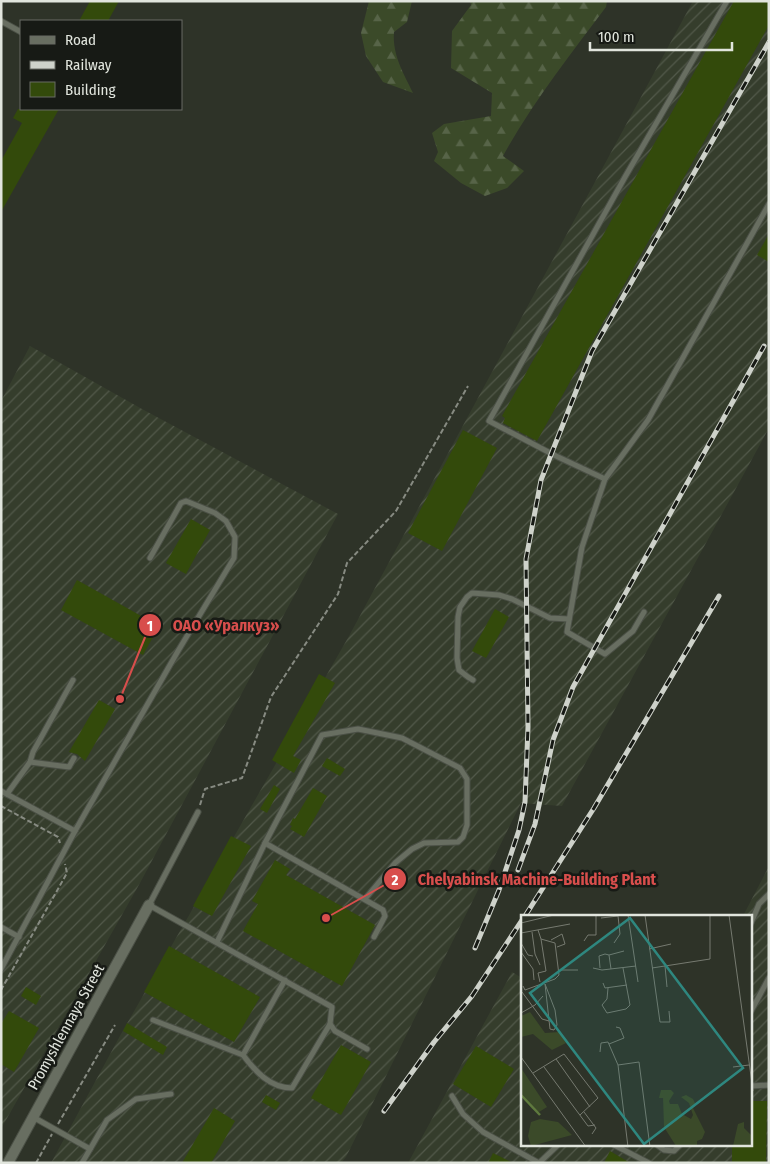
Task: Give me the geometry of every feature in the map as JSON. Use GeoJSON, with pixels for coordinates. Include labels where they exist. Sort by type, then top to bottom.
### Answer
{"type":"FeatureCollection","features":[{"type":"Feature","properties":{"kind":"street","name":"Promyshlennaya Street"},"geometry":{"type":"LineString","coordinates":[[8,1163],[149,905]]}},
{"type":"Feature","properties":{"kind":"lane"},"geometry":{"type":"LineString","coordinates":[[605,479],[489,421],[625,177],[727,1]]}},
{"type":"Feature","properties":{"kind":"lane"},"geometry":{"type":"LineString","coordinates":[[1,21],[20,31]]}},
{"type":"Feature","properties":{"kind":"lane"},"geometry":{"type":"LineString","coordinates":[[644,612],[633,631],[605,654],[567,632],[582,547],[605,479],[648,420],[769,204]]}},
{"type":"Feature","properties":{"kind":"lane"},"geometry":{"type":"LineString","coordinates":[[1,969],[75,831],[178,650],[234,558],[235,537],[226,521],[221,517],[186,501],[181,503],[150,558]]}},
{"type":"Feature","properties":{"kind":"lane"},"geometry":{"type":"LineString","coordinates":[[474,680],[459,670],[457,658],[460,607],[472,593],[499,595],[512,599],[550,618],[569,619]]}},
{"type":"Feature","properties":{"kind":"lane"},"geometry":{"type":"LineString","coordinates":[[7,794],[30,762],[33,752],[73,680]]}},
{"type":"Feature","properties":{"kind":"lane"},"geometry":{"type":"LineString","coordinates":[[217,942],[265,843],[322,735],[358,729],[402,738],[460,768],[467,779],[467,825],[463,836],[458,842],[424,843],[412,849],[394,863],[365,899]]}},
{"type":"Feature","properties":{"kind":"lane"},"geometry":{"type":"LineString","coordinates":[[30,762],[69,767],[74,758]]}},
{"type":"Feature","properties":{"kind":"lane"},"geometry":{"type":"LineString","coordinates":[[1,791],[75,831]]}},
{"type":"Feature","properties":{"kind":"lane"},"geometry":{"type":"LineString","coordinates":[[153,1020],[243,1055],[257,1074],[283,1088],[292,1088],[330,1024],[332,1007],[149,905],[198,812]]}},
{"type":"Feature","properties":{"kind":"lane"},"geometry":{"type":"LineString","coordinates":[[265,843],[383,910],[385,916],[374,938]]}},
{"type":"Feature","properties":{"kind":"lane"},"geometry":{"type":"LineString","coordinates":[[752,920],[758,904],[769,894]]}},
{"type":"Feature","properties":{"kind":"lane"},"geometry":{"type":"LineString","coordinates":[[1,927],[19,937]]}},
{"type":"Feature","properties":{"kind":"lane"},"geometry":{"type":"LineString","coordinates":[[752,1009],[769,978]]}},
{"type":"Feature","properties":{"kind":"lane"},"geometry":{"type":"LineString","coordinates":[[243,1055],[285,980]]}},
{"type":"Feature","properties":{"kind":"lane"},"geometry":{"type":"LineString","coordinates":[[330,1024],[335,1031],[367,1049]]}},
{"type":"Feature","properties":{"kind":"lane"},"geometry":{"type":"LineString","coordinates":[[752,1086],[769,1085]]}},
{"type":"Feature","properties":{"kind":"lane"},"geometry":{"type":"LineString","coordinates":[[82,1163],[107,1120],[136,1099],[171,1094]]}},
{"type":"Feature","properties":{"kind":"lane"},"geometry":{"type":"LineString","coordinates":[[452,1096],[463,1114],[483,1132],[538,1163],[557,1146]]}},
{"type":"Feature","properties":{"kind":"lane"},"geometry":{"type":"LineString","coordinates":[[33,1117],[90,1149]]}},
{"type":"Feature","properties":{"kind":"lane"},"geometry":{"type":"LineString","coordinates":[[616,1146],[641,1161],[649,1163]]}},
{"type":"Feature","properties":{"kind":"lane"},"geometry":{"type":"LineString","coordinates":[[658,1146],[664,1150],[674,1151],[679,1146]]}},
{"type":"Feature","properties":{"kind":"path"},"geometry":{"type":"LineString","coordinates":[[198,812],[205,789],[242,778],[271,697],[338,594],[347,563],[396,511],[468,386]]}},
{"type":"Feature","properties":{"kind":"path"},"geometry":{"type":"LineString","coordinates":[[36,1163],[115,1025]]}},
{"type":"Feature","properties":{"kind":"shaded area"},"geometry":{"type":"Polygon","coordinates":[[[693,1],[769,1],[769,428],[562,806],[521,803],[346,1157],[341,1163],[51,1163],[121,1034],[349,636],[693,1]]]}},
{"type":"Feature","properties":{"kind":"shaded area"},"geometry":{"type":"Polygon","coordinates":[[[30,346],[142,409],[338,514],[140,883],[1,1129],[1,401],[30,346]]]}},
{"type":"Feature","properties":{"kind":"shaded area"},"geometry":{"type":"Polygon","coordinates":[[[768,868],[769,1163],[408,1163],[512,972],[521,977],[521,1146],[752,1146],[752,915],[744,915],[768,868]]]}},
{"type":"Feature","properties":{"kind":"green space"},"geometry":{"type":"Polygon","coordinates":[[[369,1],[412,1],[407,22],[394,32],[394,40],[399,64],[413,93],[383,82],[366,56],[361,33],[369,1]]]}},
{"type":"Feature","properties":{"kind":"green space"},"geometry":{"type":"Polygon","coordinates":[[[470,1],[607,1],[606,7],[539,98],[503,156],[524,171],[507,188],[485,196],[461,183],[434,161],[438,152],[432,133],[444,124],[491,116],[492,93],[451,68],[452,31],[471,5],[470,1]]]}},
{"type":"Feature","properties":{"kind":"building"},"geometry":{"type":"Polygon","coordinates":[[[90,1],[119,1],[109,20],[80,20],[90,1]]]}},
{"type":"Feature","properties":{"kind":"building"},"geometry":{"type":"Polygon","coordinates":[[[734,1],[769,1],[769,25],[537,441],[503,423],[505,418],[502,416],[734,1]]]}},
{"type":"Feature","properties":{"kind":"building"},"geometry":{"type":"Polygon","coordinates":[[[18,109],[58,110],[1,212],[1,161],[22,123],[13,118],[18,109]]]}},
{"type":"Feature","properties":{"kind":"building"},"geometry":{"type":"Polygon","coordinates":[[[769,234],[769,262],[757,255],[769,234]]]}},
{"type":"Feature","properties":{"kind":"building"},"geometry":{"type":"Polygon","coordinates":[[[463,430],[497,448],[442,551],[408,533],[463,430]]]}},
{"type":"Feature","properties":{"kind":"building"},"geometry":{"type":"Polygon","coordinates":[[[191,519],[210,530],[186,574],[166,563],[191,519]]]}},
{"type":"Feature","properties":{"kind":"building"},"geometry":{"type":"Polygon","coordinates":[[[77,580],[159,626],[143,655],[61,610],[77,580]]]}},
{"type":"Feature","properties":{"kind":"building"},"geometry":{"type":"Polygon","coordinates":[[[495,609],[509,617],[486,658],[472,651],[495,609]]]}},
{"type":"Feature","properties":{"kind":"building"},"geometry":{"type":"Polygon","coordinates":[[[319,674],[335,683],[293,756],[301,760],[294,773],[272,760],[319,674]]]}},
{"type":"Feature","properties":{"kind":"building"},"geometry":{"type":"Polygon","coordinates":[[[99,700],[115,709],[85,761],[77,754],[69,752],[99,700]]]}},
{"type":"Feature","properties":{"kind":"building"},"geometry":{"type":"Polygon","coordinates":[[[327,758],[345,769],[340,776],[322,766],[327,758]]]}},
{"type":"Feature","properties":{"kind":"building"},"geometry":{"type":"Polygon","coordinates":[[[274,785],[280,789],[267,813],[260,809],[274,785]]]}},
{"type":"Feature","properties":{"kind":"building"},"geometry":{"type":"Polygon","coordinates":[[[313,788],[327,796],[304,837],[290,829],[292,826],[290,825],[313,788]]]}},
{"type":"Feature","properties":{"kind":"building"},"geometry":{"type":"Polygon","coordinates":[[[231,836],[251,846],[212,916],[193,906],[231,836]]]}},
{"type":"Feature","properties":{"kind":"building"},"geometry":{"type":"Polygon","coordinates":[[[275,860],[290,869],[286,875],[375,925],[342,986],[243,931],[258,904],[252,901],[275,860]]]}},
{"type":"Feature","properties":{"kind":"building"},"geometry":{"type":"Polygon","coordinates":[[[169,946],[260,997],[234,1042],[144,992],[169,946]]]}},
{"type":"Feature","properties":{"kind":"building"},"geometry":{"type":"Polygon","coordinates":[[[26,987],[41,996],[36,1005],[21,996],[26,987]]]}},
{"type":"Feature","properties":{"kind":"building"},"geometry":{"type":"Polygon","coordinates":[[[9,1011],[39,1028],[14,1072],[1,1064],[1,1024],[9,1011]]]}},
{"type":"Feature","properties":{"kind":"building"},"geometry":{"type":"Polygon","coordinates":[[[127,1023],[167,1047],[163,1055],[123,1031],[127,1023]]]}},
{"type":"Feature","properties":{"kind":"building"},"geometry":{"type":"Polygon","coordinates":[[[341,1045],[371,1062],[341,1115],[311,1098],[341,1045]]]}},
{"type":"Feature","properties":{"kind":"building"},"geometry":{"type":"Polygon","coordinates":[[[476,1046],[514,1069],[491,1107],[453,1084],[476,1046]]]}},
{"type":"Feature","properties":{"kind":"building"},"geometry":{"type":"Polygon","coordinates":[[[266,1095],[280,1103],[276,1110],[262,1102],[266,1095]]]}},
{"type":"Feature","properties":{"kind":"building"},"geometry":{"type":"Polygon","coordinates":[[[752,1101],[767,1101],[766,1163],[732,1163],[732,1146],[752,1146],[752,1101]]]}},
{"type":"Feature","properties":{"kind":"building"},"geometry":{"type":"Polygon","coordinates":[[[214,1108],[235,1121],[211,1163],[182,1163],[214,1108]]]}},
{"type":"Feature","properties":{"kind":"building"},"geometry":{"type":"Polygon","coordinates":[[[610,1151],[630,1163],[604,1163],[610,1151]]]}},
{"type":"Feature","properties":{"kind":"building"},"geometry":{"type":"Polygon","coordinates":[[[493,1153],[513,1163],[488,1163],[493,1153]]]}},
{"type":"Feature","properties":{"kind":"railway"},"geometry":{"type":"LineString","coordinates":[[475,948],[499,890],[519,830],[525,802],[528,727],[526,559],[541,480],[592,351],[769,42]]}},
{"type":"Feature","properties":{"kind":"railway"},"geometry":{"type":"LineString","coordinates":[[518,870],[535,824],[553,740],[573,687],[764,346]]}},
{"type":"Feature","properties":{"kind":"railway"},"geometry":{"type":"LineString","coordinates":[[526,915],[594,808],[719,596]]}},
{"type":"Feature","properties":{"kind":"railway"},"geometry":{"type":"LineString","coordinates":[[384,1111],[434,1042],[472,996],[521,922]]}},
{"type":"Feature","properties":{"kind":"place","name":"ОАО «Уралкуз»"},"geometry":{"type":"Point","coordinates":[120,699]}},
{"type":"Feature","properties":{"kind":"place","name":"Chelyabinsk Machine-Building Plant"},"geometry":{"type":"Point","coordinates":[326,918]}}]}
